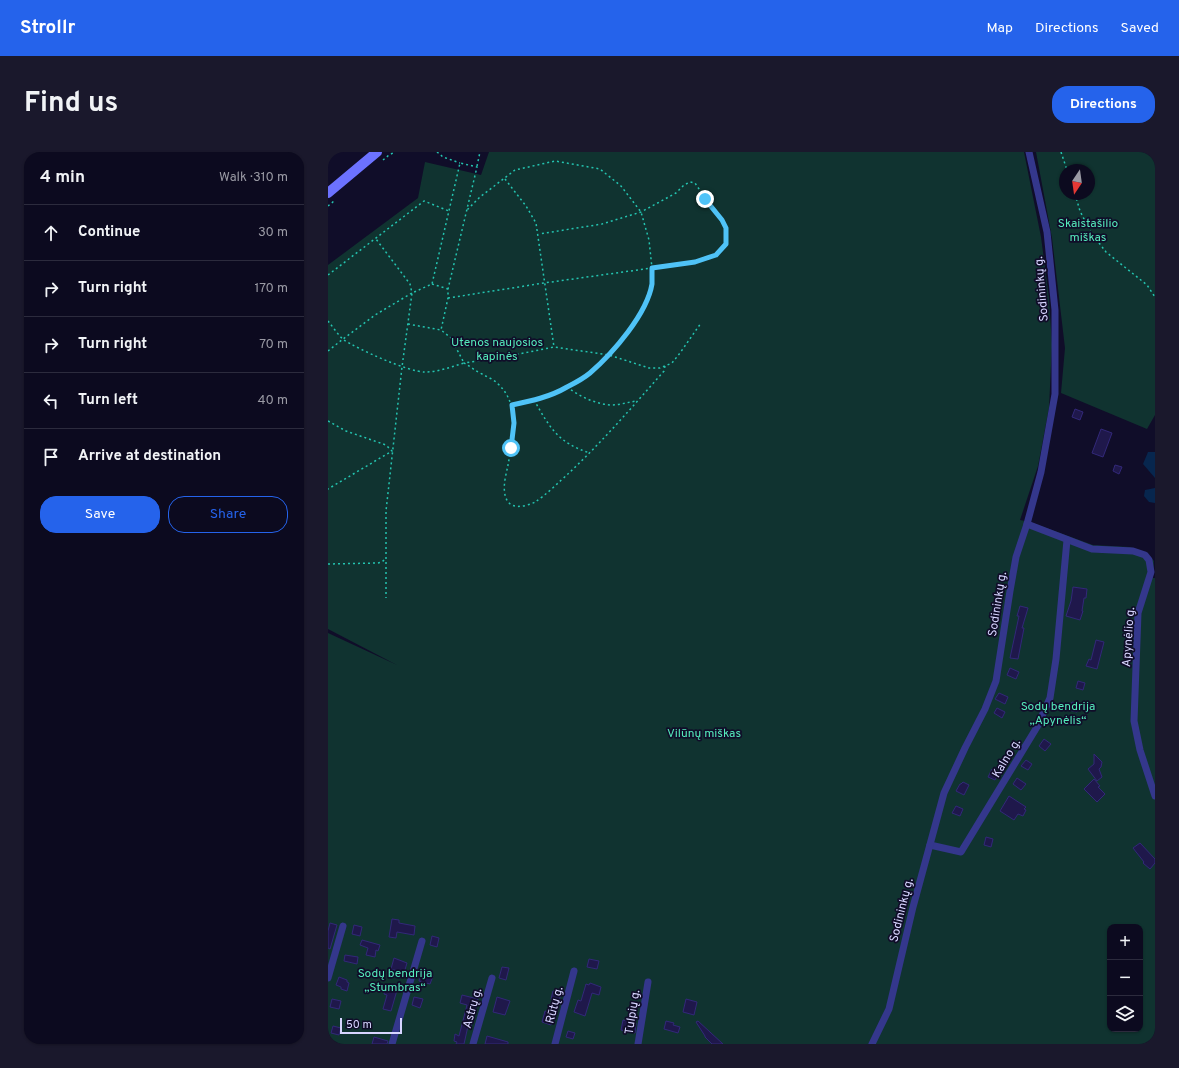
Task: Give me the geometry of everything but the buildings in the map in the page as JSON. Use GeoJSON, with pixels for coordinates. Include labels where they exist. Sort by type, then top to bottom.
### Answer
{"type":"FeatureCollection","features":[{"type":"Feature","properties":{"kind":"main road"},"geometry":{"type":"LineString","coordinates":[[328,193],[377,152]]}},
{"type":"Feature","properties":{"kind":"street","name":"Sodininkų g."},"geometry":{"type":"LineString","coordinates":[[872,1044],[889,1008],[912,907],[944,793],[985,709],[996,681],[1016,557],[1027,524],[1041,472],[1055,394],[1054,295],[1046,232],[1029,152]]}},
{"type":"Feature","properties":{"kind":"street","name":"Apynėlio g."},"geometry":{"type":"LineString","coordinates":[[1027,524],[1092,549],[1133,551],[1145,555],[1150,560],[1151,572],[1138,613],[1134,721],[1140,750],[1155,796]]}},
{"type":"Feature","properties":{"kind":"street","name":"Kalno g."},"geometry":{"type":"LineString","coordinates":[[930,845],[961,852],[1037,727],[1044,712],[1050,698],[1056,659],[1067,540]]}},
{"type":"Feature","properties":{"kind":"street"},"geometry":{"type":"LineString","coordinates":[[328,978],[343,926]]}},
{"type":"Feature","properties":{"kind":"street"},"geometry":{"type":"LineString","coordinates":[[392,1044],[422,941]]}},
{"type":"Feature","properties":{"kind":"street","name":"Rūtų g."},"geometry":{"type":"LineString","coordinates":[[555,1044],[574,971]]}},
{"type":"Feature","properties":{"kind":"street","name":"Astrų g."},"geometry":{"type":"LineString","coordinates":[[473,1044],[492,978]]}},
{"type":"Feature","properties":{"kind":"street","name":"Tulpių g."},"geometry":{"type":"LineString","coordinates":[[638,1044],[648,982]]}},
{"type":"Feature","properties":{"kind":"path"},"geometry":{"type":"LineString","coordinates":[[437,152],[443,157],[476,167]]}},
{"type":"Feature","properties":{"kind":"path"},"geometry":{"type":"LineString","coordinates":[[441,330],[448,298],[448,289],[480,152]]}},
{"type":"Feature","properties":{"kind":"path"},"geometry":{"type":"LineString","coordinates":[[1061,152],[1065,164]]}},
{"type":"Feature","properties":{"kind":"path"},"geometry":{"type":"LineString","coordinates":[[466,210],[480,197],[515,170],[555,161],[600,169],[621,186],[641,212],[649,240],[652,284],[646,302],[632,328],[609,355],[590,373],[567,387],[548,396],[512,405]]}},
{"type":"Feature","properties":{"kind":"path"},"geometry":{"type":"LineString","coordinates":[[432,284],[460,163]]}},
{"type":"Feature","properties":{"kind":"path"},"geometry":{"type":"LineString","coordinates":[[504,179],[526,206],[536,223],[539,234],[544,283],[554,347]]}},
{"type":"Feature","properties":{"kind":"path"},"geometry":{"type":"LineString","coordinates":[[448,298],[695,262],[716,255],[726,244],[726,228],[722,220],[713,210],[695,183],[690,182],[676,192],[641,212],[602,224],[539,234]]}},
{"type":"Feature","properties":{"kind":"path"},"geometry":{"type":"LineString","coordinates":[[1077,200],[1090,231],[1106,252],[1147,285],[1155,297]]}},
{"type":"Feature","properties":{"kind":"path"},"geometry":{"type":"LineString","coordinates":[[328,275],[424,201],[449,211]]}},
{"type":"Feature","properties":{"kind":"path"},"geometry":{"type":"LineString","coordinates":[[376,239],[410,284],[412,293],[386,511],[386,598]]}},
{"type":"Feature","properties":{"kind":"path"},"geometry":{"type":"LineString","coordinates":[[328,351],[375,315],[412,293],[432,284],[448,289]]}},
{"type":"Feature","properties":{"kind":"path"},"geometry":{"type":"LineString","coordinates":[[328,321],[343,338],[353,345],[402,367],[423,372],[441,370],[464,362],[499,358],[554,347],[609,355],[649,368],[660,368],[672,363],[701,323]]}},
{"type":"Feature","properties":{"kind":"path"},"geometry":{"type":"LineString","coordinates":[[408,324],[441,330],[450,338],[464,362],[481,374],[497,382],[506,392],[512,405],[514,423],[505,482],[506,497],[509,504],[516,507],[526,506],[535,502],[590,453],[664,371],[665,366]]}},
{"type":"Feature","properties":{"kind":"path"},"geometry":{"type":"LineString","coordinates":[[567,387],[576,394],[600,403],[612,405],[637,401]]}},
{"type":"Feature","properties":{"kind":"path"},"geometry":{"type":"LineString","coordinates":[[534,400],[543,416],[561,439],[580,450],[590,453]]}},
{"type":"Feature","properties":{"kind":"path"},"geometry":{"type":"LineString","coordinates":[[328,421],[346,431],[386,445],[392,451]]}},
{"type":"Feature","properties":{"kind":"path"},"geometry":{"type":"LineString","coordinates":[[328,489],[392,451]]}},
{"type":"Feature","properties":{"kind":"path"},"geometry":{"type":"LineString","coordinates":[[328,564],[378,563],[382,562],[386,558]]}},
{"type":"Feature","properties":{"kind":"green space","name":"Vilūnų miškas"},"geometry":{"type":"Polygon","coordinates":[[[489,152],[1024,152],[1041,237],[1049,298],[1052,345],[1049,408],[1038,466],[1020,520],[1030,522],[1093,545],[1130,547],[1148,554],[1154,561],[1155,1044],[328,1044],[328,633],[397,665],[328,629],[328,265],[418,198],[425,162],[481,175],[489,152]]]}},
{"type":"Feature","properties":{"kind":"green space","name":"Skaistašilio miškas"},"geometry":{"type":"Polygon","coordinates":[[[1036,152],[1155,152],[1155,415],[1147,429],[1061,393],[1065,348],[1052,238],[1036,152]]]}},
{"type":"Feature","properties":{"kind":"water"},"geometry":{"type":"Polygon","coordinates":[[[1148,452],[1155,452],[1155,478],[1143,464],[1148,452]]]}},
{"type":"Feature","properties":{"kind":"water"},"geometry":{"type":"Polygon","coordinates":[[[1155,488],[1155,503],[1149,502],[1144,496],[1145,490],[1155,488]]]}},
{"type":"Feature","properties":{"kind":"route"},"geometry":{"type":"LineString","coordinates":[[511,448],[514,423],[512,405],[548,396],[567,387],[590,373],[609,355],[632,328],[646,302],[652,284],[652,268],[695,262],[716,255],[726,244],[726,228],[722,220],[705,199]]}},
{"type":"Feature","properties":{"kind":"park label","name":"Utenos naujosios kapinės"},"geometry":{"type":"Point","coordinates":[497,349]}},
{"type":"Feature","properties":{"kind":"park label","name":"Sodų bendrija „Apynėlis“"},"geometry":{"type":"Point","coordinates":[1058,713]}},
{"type":"Feature","properties":{"kind":"park label","name":"Sodų bendrija „Stumbras“"},"geometry":{"type":"Point","coordinates":[395,980]}}]}
